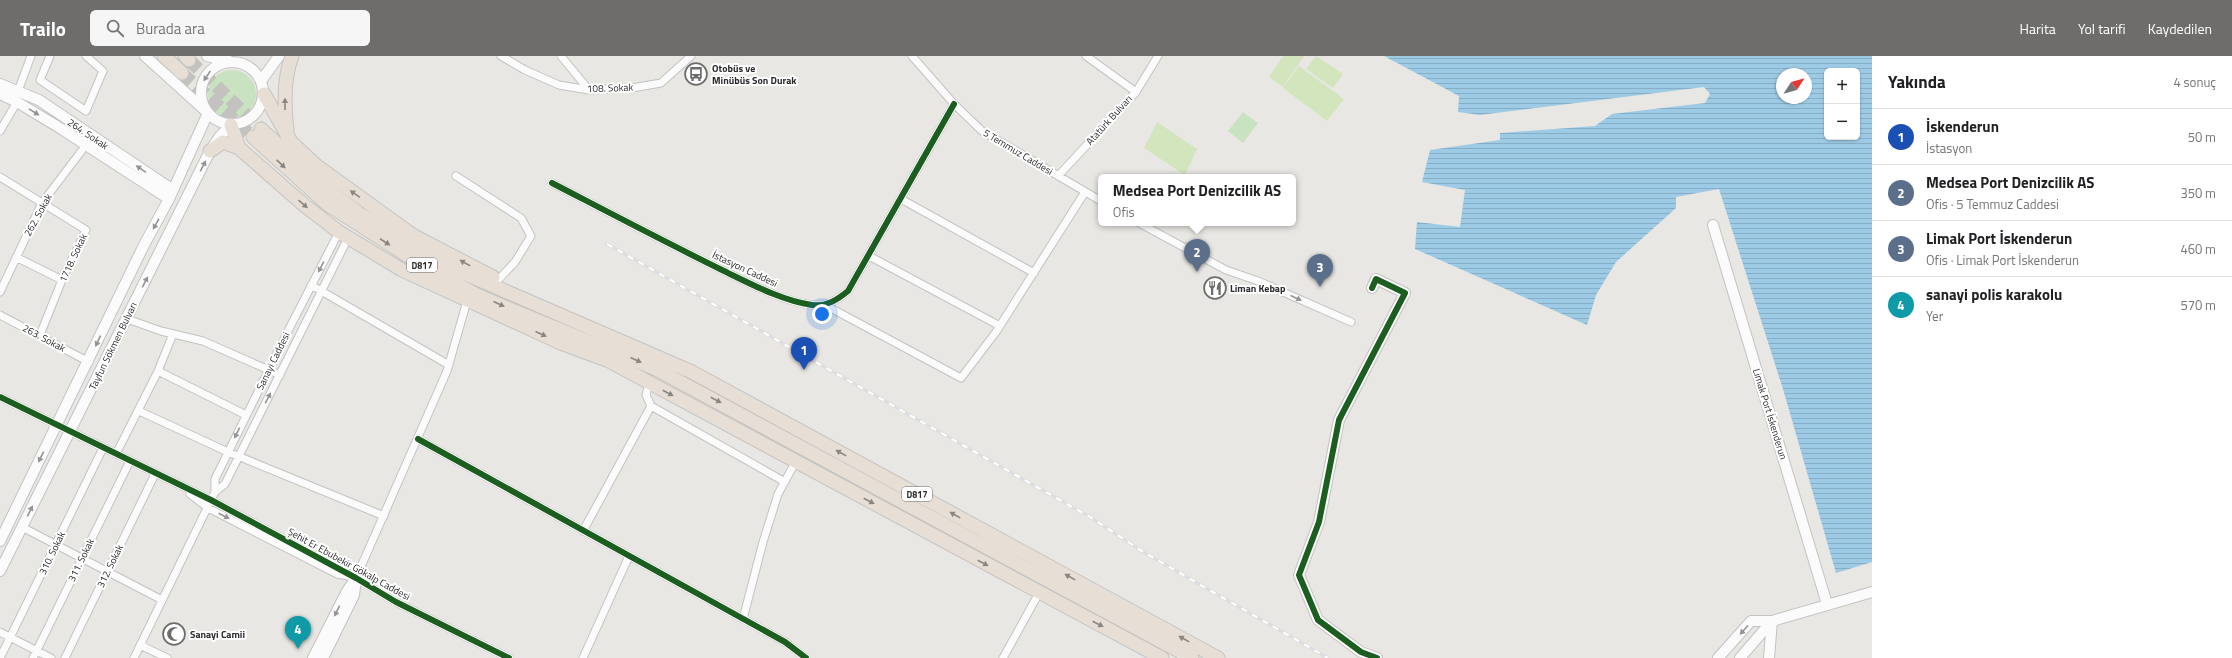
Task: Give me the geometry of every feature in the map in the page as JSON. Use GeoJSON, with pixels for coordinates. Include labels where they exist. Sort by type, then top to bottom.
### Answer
{"type":"FeatureCollection","features":[{"type":"Feature","properties":{"kind":"highway"},"geometry":{"type":"LineString","coordinates":[[164,56],[182,73]]}},
{"type":"Feature","properties":{"kind":"highway"},"geometry":{"type":"LineString","coordinates":[[291,142],[287,131],[284,102],[286,80],[292,56]]}},
{"type":"Feature","properties":{"kind":"highway"},"geometry":{"type":"LineString","coordinates":[[264,94],[291,142],[336,181],[414,236],[498,280],[564,311],[612,337]]}},
{"type":"Feature","properties":{"kind":"highway"},"geometry":{"type":"LineString","coordinates":[[232,125],[240,148]]}},
{"type":"Feature","properties":{"kind":"highway","name":"D817"},"geometry":{"type":"LineString","coordinates":[[1192,658],[1169,653],[1159,640],[656,369],[477,295],[430,270],[327,204],[257,133],[360,214],[436,262],[664,359],[729,392],[1218,658]]}},
{"type":"Feature","properties":{"kind":"highway"},"geometry":{"type":"LineString","coordinates":[[210,151],[223,142],[240,148],[304,206],[343,235],[402,270],[563,344],[609,361],[1154,656]]}},
{"type":"Feature","properties":{"kind":"street"},"geometry":{"type":"LineString","coordinates":[[0,131],[17,102],[18,91],[31,56]]}},
{"type":"Feature","properties":{"kind":"street"},"geometry":{"type":"LineString","coordinates":[[50,56],[40,80],[86,111],[103,71],[86,56]]}},
{"type":"Feature","properties":{"kind":"street"},"geometry":{"type":"LineString","coordinates":[[145,56],[214,119],[232,125],[240,124],[254,116],[261,106],[264,94],[261,81],[253,69],[241,63],[238,59],[207,56]]}},
{"type":"Feature","properties":{"kind":"street"},"geometry":{"type":"LineString","coordinates":[[261,81],[279,56]]}},
{"type":"Feature","properties":{"kind":"street","name":"108. Sokak"},"geometry":{"type":"LineString","coordinates":[[501,56],[525,70],[559,85],[589,90],[632,88],[661,83],[691,56]]}},
{"type":"Feature","properties":{"kind":"street"},"geometry":{"type":"LineString","coordinates":[[561,56],[589,90]]}},
{"type":"Feature","properties":{"kind":"street","name":"5 Temmuz Caddesi"},"geometry":{"type":"LineString","coordinates":[[912,56],[954,104],[982,131],[1098,199]]}},
{"type":"Feature","properties":{"kind":"street","name":"Atatürk Bulvarı"},"geometry":{"type":"LineString","coordinates":[[1058,176],[1136,92],[1086,56]]}},
{"type":"Feature","properties":{"kind":"street"},"geometry":{"type":"LineString","coordinates":[[1136,92],[1158,56]]}},
{"type":"Feature","properties":{"kind":"street"},"geometry":{"type":"LineString","coordinates":[[208,113],[203,104],[201,94],[202,84],[207,74],[214,67],[238,59]]}},
{"type":"Feature","properties":{"kind":"street","name":"264. Sokak"},"geometry":{"type":"LineString","coordinates":[[0,84],[39,100],[171,195]]}},
{"type":"Feature","properties":{"kind":"street","name":"264. Sokak"},"geometry":{"type":"LineString","coordinates":[[0,94],[17,102],[171,195]]}},
{"type":"Feature","properties":{"kind":"street"},"geometry":{"type":"LineString","coordinates":[[825,305],[838,299],[848,291],[954,104]]}},
{"type":"Feature","properties":{"kind":"street","name":"Tayfun Sökmen Bulvarı"},"geometry":{"type":"LineString","coordinates":[[0,541],[144,245],[171,195],[208,113]]}},
{"type":"Feature","properties":{"kind":"street","name":"Tayfun Sökmen Bulvarı"},"geometry":{"type":"LineString","coordinates":[[0,571],[210,151],[220,136],[232,125]]}},
{"type":"Feature","properties":{"kind":"street","name":"262. Sokak"},"geometry":{"type":"LineString","coordinates":[[0,292],[42,203],[86,145]]}},
{"type":"Feature","properties":{"kind":"street"},"geometry":{"type":"LineString","coordinates":[[456,176],[521,218],[531,236],[515,262],[502,273],[498,280]]}},
{"type":"Feature","properties":{"kind":"street","name":"1718. Sokak"},"geometry":{"type":"LineString","coordinates":[[0,178],[86,230],[62,280],[40,335]]}},
{"type":"Feature","properties":{"kind":"street","name":"İstasyon Caddesi"},"geometry":{"type":"LineString","coordinates":[[552,183],[672,246],[768,292],[812,305],[825,305]]}},
{"type":"Feature","properties":{"kind":"street"},"geometry":{"type":"LineString","coordinates":[[825,305],[961,378],[1000,326],[1085,192]]}},
{"type":"Feature","properties":{"kind":"street"},"geometry":{"type":"LineString","coordinates":[[900,199],[1034,273]]}},
{"type":"Feature","properties":{"kind":"street","name":"Limak Port İskenderun"},"geometry":{"type":"LineString","coordinates":[[1713,225],[1827,604]]}},
{"type":"Feature","properties":{"kind":"street"},"geometry":{"type":"LineString","coordinates":[[1145,226],[1226,270],[1247,277],[1351,322]]}},
{"type":"Feature","properties":{"kind":"street","name":"Sanayi Caddesi"},"geometry":{"type":"LineString","coordinates":[[215,492],[215,479],[268,370],[311,285],[343,235]]}},
{"type":"Feature","properties":{"kind":"street","name":"Sanayi Caddesi"},"geometry":{"type":"LineString","coordinates":[[134,658],[215,492],[225,484],[240,456],[322,291],[343,235]]}},
{"type":"Feature","properties":{"kind":"street"},"geometry":{"type":"LineString","coordinates":[[869,256],[1000,326]]}},
{"type":"Feature","properties":{"kind":"street"},"geometry":{"type":"LineString","coordinates":[[16,258],[62,280]]}},
{"type":"Feature","properties":{"kind":"street"},"geometry":{"type":"LineString","coordinates":[[1372,288],[1376,279],[1405,293],[1339,420],[1319,522],[1299,576],[1318,620],[1362,652],[1377,658]]}},
{"type":"Feature","properties":{"kind":"street"},"geometry":{"type":"LineString","coordinates":[[311,285],[449,365]]}},
{"type":"Feature","properties":{"kind":"street"},"geometry":{"type":"LineString","coordinates":[[313,658],[347,591],[356,578],[418,439],[449,365],[468,301]]}},
{"type":"Feature","properties":{"kind":"street"},"geometry":{"type":"LineString","coordinates":[[113,311],[127,319],[202,341],[280,375]]}},
{"type":"Feature","properties":{"kind":"street","name":"263. Sokak"},"geometry":{"type":"LineString","coordinates":[[0,315],[40,335],[88,362]]}},
{"type":"Feature","properties":{"kind":"street"},"geometry":{"type":"LineString","coordinates":[[116,454],[158,370],[174,334]]}},
{"type":"Feature","properties":{"kind":"street"},"geometry":{"type":"LineString","coordinates":[[158,370],[246,415]]}},
{"type":"Feature","properties":{"kind":"street"},"geometry":{"type":"LineString","coordinates":[[648,383],[646,395],[651,406],[785,482]]}},
{"type":"Feature","properties":{"kind":"street"},"geometry":{"type":"LineString","coordinates":[[0,397],[58,424],[180,487]]}},
{"type":"Feature","properties":{"kind":"street"},"geometry":{"type":"LineString","coordinates":[[583,531],[651,406]]}},
{"type":"Feature","properties":{"kind":"street"},"geometry":{"type":"LineString","coordinates":[[138,411],[228,452],[384,516]]}},
{"type":"Feature","properties":{"kind":"street"},"geometry":{"type":"LineString","coordinates":[[418,439],[785,642],[806,658]]}},
{"type":"Feature","properties":{"kind":"street","name":"310. Sokak"},"geometry":{"type":"LineString","coordinates":[[0,658],[103,448]]}},
{"type":"Feature","properties":{"kind":"street","name":"311. Sokak"},"geometry":{"type":"LineString","coordinates":[[33,658],[130,461]]}},
{"type":"Feature","properties":{"kind":"street"},"geometry":{"type":"LineString","coordinates":[[743,619],[763,542],[778,494],[796,461]]}},
{"type":"Feature","properties":{"kind":"street","name":"312. Sokak"},"geometry":{"type":"LineString","coordinates":[[64,658],[155,474]]}},
{"type":"Feature","properties":{"kind":"street","name":"Şehit Er Ebubekir Gökalp Caddesi"},"geometry":{"type":"LineString","coordinates":[[180,487],[211,500],[356,578],[396,602],[509,658]]}},
{"type":"Feature","properties":{"kind":"street","name":"Şehit Er Ebubekir Gökalp Caddesi"},"geometry":{"type":"LineString","coordinates":[[180,487],[208,508],[337,574],[356,578]]}},
{"type":"Feature","properties":{"kind":"street"},"geometry":{"type":"LineString","coordinates":[[10,520],[162,600]]}},
{"type":"Feature","properties":{"kind":"street"},"geometry":{"type":"LineString","coordinates":[[583,658],[629,556]]}},
{"type":"Feature","properties":{"kind":"street"},"geometry":{"type":"LineString","coordinates":[[323,658],[354,596],[356,578]]}},
{"type":"Feature","properties":{"kind":"street"},"geometry":{"type":"LineString","coordinates":[[1718,658],[1751,621],[1772,621],[1872,592]]}},
{"type":"Feature","properties":{"kind":"street"},"geometry":{"type":"LineString","coordinates":[[1003,658],[1039,593]]}},
{"type":"Feature","properties":{"kind":"street"},"geometry":{"type":"LineString","coordinates":[[1740,658],[1772,621]]}},
{"type":"Feature","properties":{"kind":"street"},"geometry":{"type":"LineString","coordinates":[[1769,658],[1772,621]]}},
{"type":"Feature","properties":{"kind":"street"},"geometry":{"type":"LineString","coordinates":[[0,632],[52,658]]}},
{"type":"Feature","properties":{"kind":"street"},"geometry":{"type":"LineString","coordinates":[[1154,656],[1159,640]]}},
{"type":"Feature","properties":{"kind":"street"},"geometry":{"type":"LineString","coordinates":[[140,645],[167,658]]}},
{"type":"Feature","properties":{"kind":"green space"},"geometry":{"type":"Polygon","coordinates":[[[1283,56],[1304,56],[1283,87],[1269,77],[1283,56]]]}},
{"type":"Feature","properties":{"kind":"green space"},"geometry":{"type":"Polygon","coordinates":[[[1316,56],[1343,74],[1333,88],[1306,69],[1316,56]]]}},
{"type":"Feature","properties":{"kind":"green space"},"geometry":{"type":"Polygon","coordinates":[[[1299,66],[1344,99],[1327,121],[1283,88],[1299,66]]]}},
{"type":"Feature","properties":{"kind":"green space"},"geometry":{"type":"Polygon","coordinates":[[[232,70],[241,72],[249,77],[254,85],[256,94],[254,103],[249,111],[241,116],[232,118],[223,116],[215,111],[210,103],[208,94],[210,85],[215,77],[223,72],[232,70]]]}},
{"type":"Feature","properties":{"kind":"green space"},"geometry":{"type":"Polygon","coordinates":[[[1243,112],[1258,123],[1243,143],[1228,131],[1243,112]]]}},
{"type":"Feature","properties":{"kind":"green space"},"geometry":{"type":"Polygon","coordinates":[[[1157,122],[1197,149],[1185,174],[1183,174],[1144,148],[1157,122]]]}},
{"type":"Feature","properties":{"kind":"water"},"geometry":{"type":"Polygon","coordinates":[[[1384,56],[1872,56],[1872,562],[1836,573],[1783,389],[1719,189],[1676,197],[1676,208],[1616,262],[1596,295],[1587,325],[1415,249],[1417,222],[1460,227],[1465,190],[1422,182],[1430,150],[1500,140],[1500,133],[1595,126],[1612,114],[1705,103],[1710,94],[1704,87],[1480,115],[1458,112],[1459,96],[1384,56]]]}},
{"type":"Feature","properties":{"kind":"tunnel"},"geometry":{"type":"LineString","coordinates":[[189,60],[261,129]]}},
{"type":"Feature","properties":{"kind":"tunnel"},"geometry":{"type":"LineString","coordinates":[[182,73],[253,137]]}},
{"type":"Feature","properties":{"kind":"railway"},"geometry":{"type":"LineString","coordinates":[[607,244],[1090,517],[1145,553],[1328,658]]}},
{"type":"Feature","properties":{"kind":"cycle path"},"geometry":{"type":"LineString","coordinates":[[552,183],[754,286],[789,300],[812,305],[822,305],[835,300],[848,291],[954,104]]}},
{"type":"Feature","properties":{"kind":"cycle path"},"geometry":{"type":"LineString","coordinates":[[1372,288],[1376,279],[1405,293],[1339,420],[1319,522],[1299,575],[1318,620],[1361,652],[1377,658]]}},
{"type":"Feature","properties":{"kind":"cycle path"},"geometry":{"type":"LineString","coordinates":[[0,397],[211,500],[356,578],[396,602],[509,658]]}},
{"type":"Feature","properties":{"kind":"cycle path"},"geometry":{"type":"LineString","coordinates":[[418,439],[785,642],[806,658]]}},
{"type":"Feature","properties":{"kind":"place","name":"Otobüs ve Minübüs Son Durak"},"geometry":{"type":"Point","coordinates":[696,74]}},
{"type":"Feature","properties":{"kind":"place","name":"Medsea Port Denizcilik AS"},"geometry":{"type":"Point","coordinates":[1197,272]}},
{"type":"Feature","properties":{"kind":"place","name":"Limak Port İskenderun"},"geometry":{"type":"Point","coordinates":[1320,287]}},
{"type":"Feature","properties":{"kind":"place","name":"Liman Kebap"},"geometry":{"type":"Point","coordinates":[1215,288]}},
{"type":"Feature","properties":{"kind":"place","name":"İskenderun"},"geometry":{"type":"Point","coordinates":[804,370]}},
{"type":"Feature","properties":{"kind":"place","name":"Sanayi Camii"},"geometry":{"type":"Point","coordinates":[174,634]}},
{"type":"Feature","properties":{"kind":"place","name":"sanayi polis karakolu"},"geometry":{"type":"Point","coordinates":[298,649]}}]}
